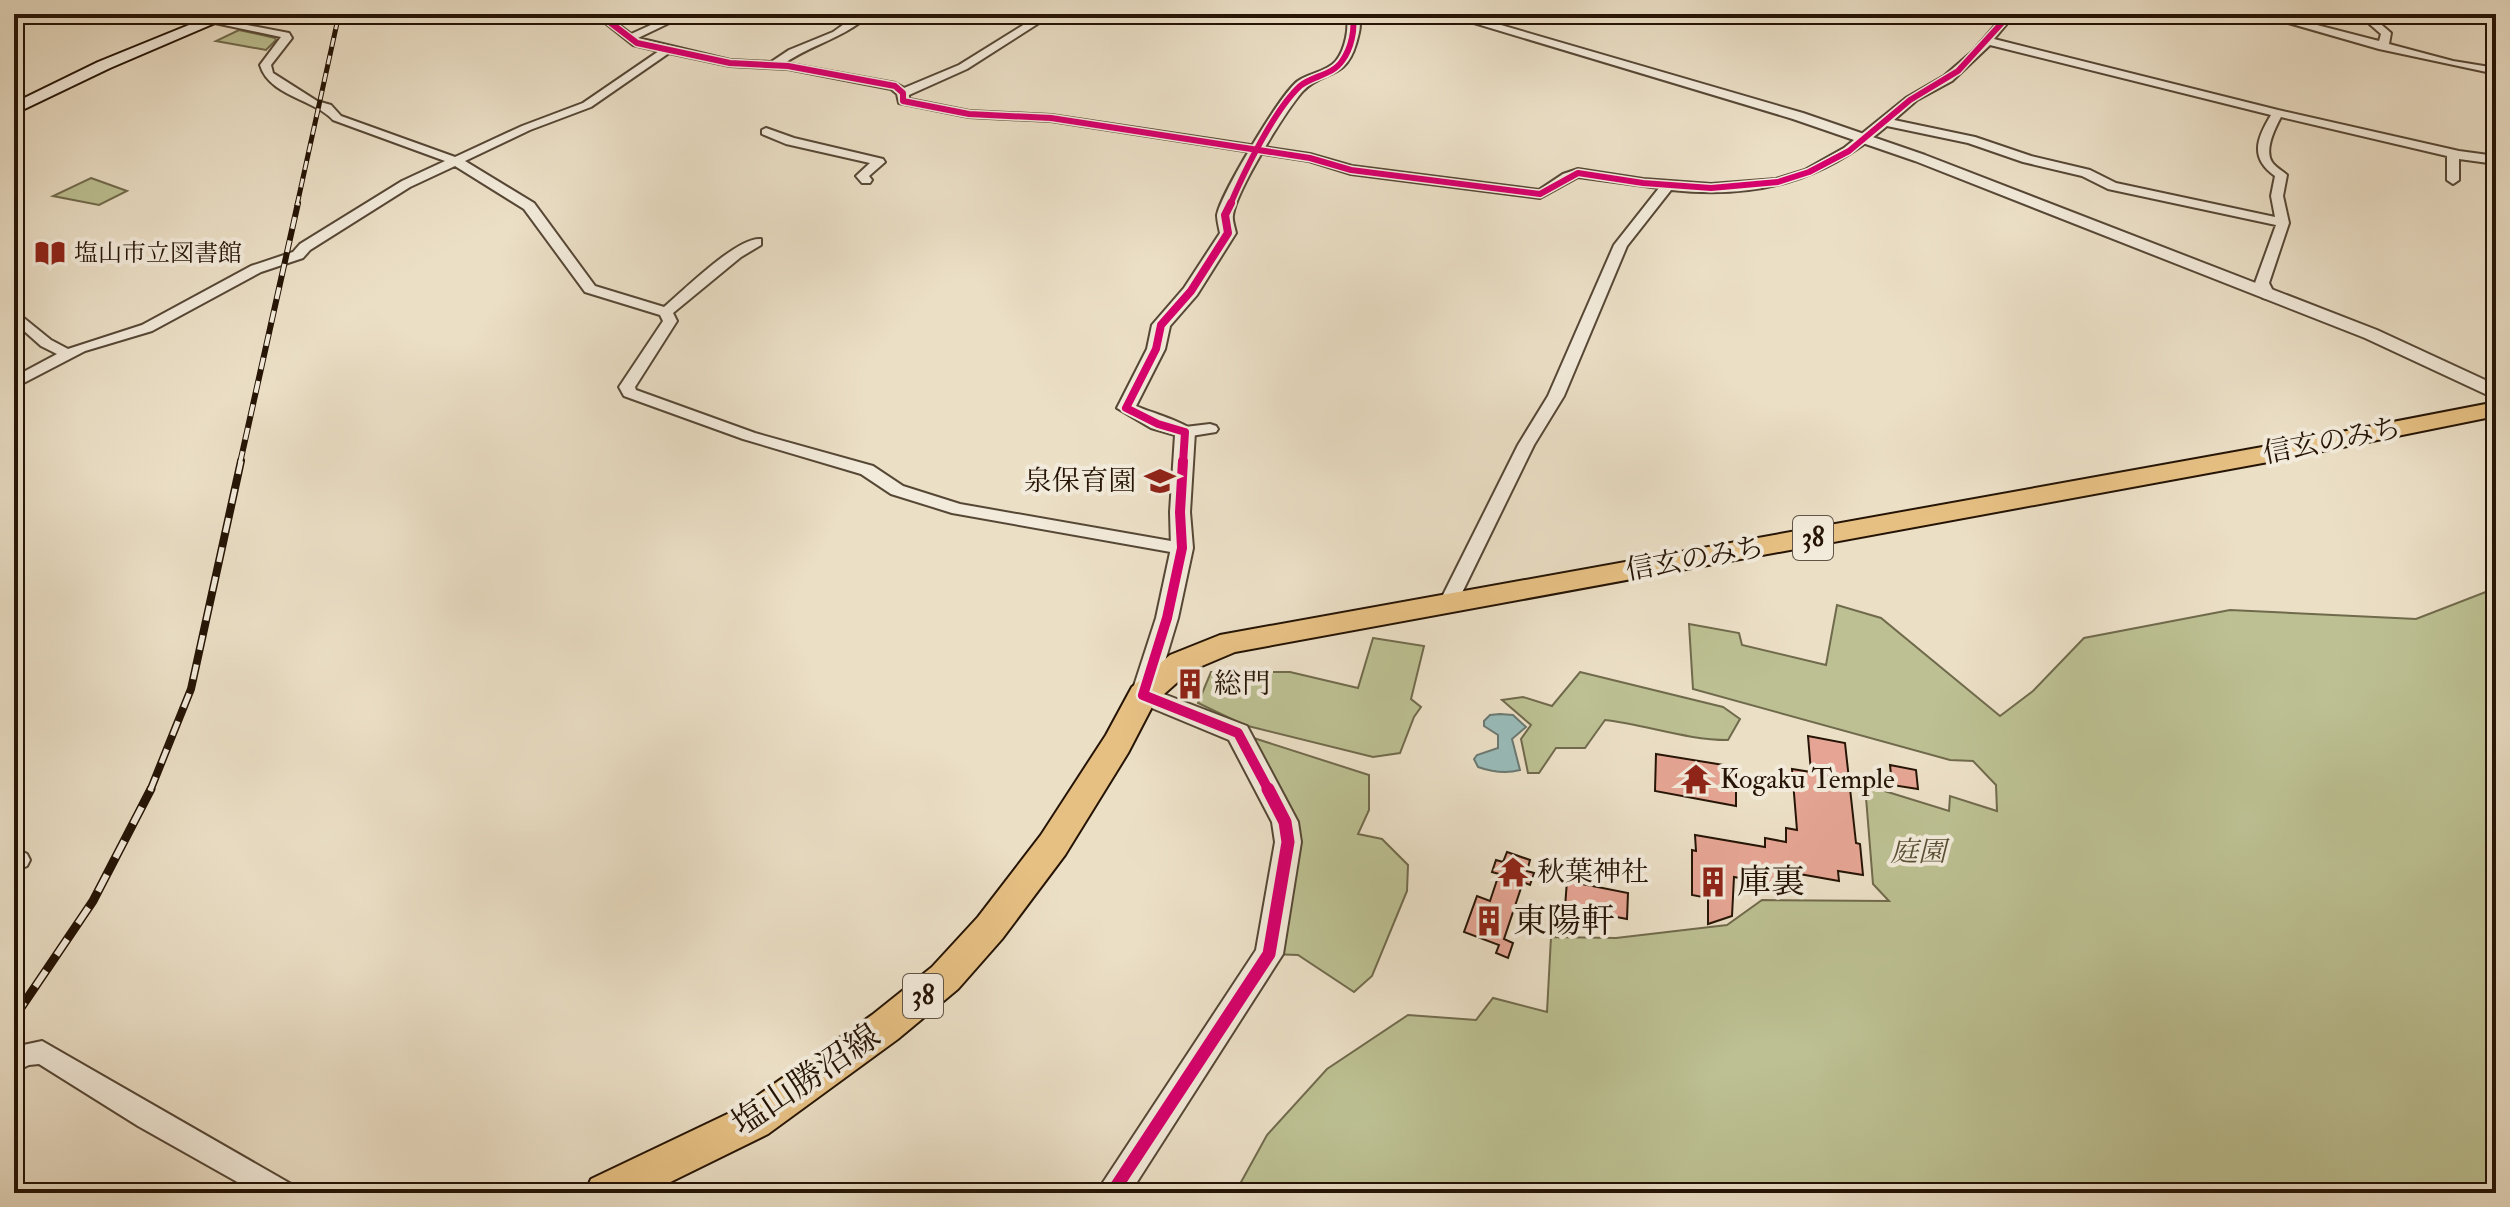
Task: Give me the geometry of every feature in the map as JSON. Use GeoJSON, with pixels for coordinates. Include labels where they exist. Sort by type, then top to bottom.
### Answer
{"type":"FeatureCollection","features":[{"type":"Feature","properties":{"kind":"main road"},"geometry":{"type":"LineString","coordinates":[[14,109],[104,65],[222,17]]}},
{"type":"Feature","properties":{"kind":"main road","name":"信玄のみち"},"geometry":{"type":"LineString","coordinates":[[1143,695],[1180,663],[1230,642],[2279,452],[2496,409]]}},
{"type":"Feature","properties":{"kind":"main road","name":"塩山勝沼線"},"geometry":{"type":"LineString","coordinates":[[615,1190],[754,1121],[885,1027],[945,978],[990,928],[1053,845],[1117,744],[1143,695]]}},
{"type":"Feature","properties":{"kind":"street"},"geometry":{"type":"LineString","coordinates":[[599,14],[630,38],[667,50],[745,65],[774,65],[895,86],[903,93],[903,101],[969,114],[1051,118],[1310,158],[1351,170],[1540,194],[1550,191],[1566,174],[1578,173],[1667,187],[1782,182],[1838,158],[1887,122],[1912,98],[1938,86],[1988,41],[2010,14]]}},
{"type":"Feature","properties":{"kind":"street"},"geometry":{"type":"LineString","coordinates":[[630,38],[683,14]]}},
{"type":"Feature","properties":{"kind":"street"},"geometry":{"type":"LineString","coordinates":[[774,65],[793,52],[837,34],[865,14]]}},
{"type":"Feature","properties":{"kind":"street"},"geometry":{"type":"LineString","coordinates":[[903,93],[963,67],[1048,14]]}},
{"type":"Feature","properties":{"kind":"street"},"geometry":{"type":"LineString","coordinates":[[1210,429],[1185,432],[1158,424],[1126,408],[1156,349],[1161,325],[1191,291],[1228,233],[1225,215],[1256,151],[1295,92],[1341,64],[1353,35],[1355,24],[1352,14]]}},
{"type":"Feature","properties":{"kind":"street"},"geometry":{"type":"LineString","coordinates":[[1450,14],[1863,137],[2371,334],[2496,393]]}},
{"type":"Feature","properties":{"kind":"street"},"geometry":{"type":"LineString","coordinates":[[2262,14],[2383,47],[2496,71]]}},
{"type":"Feature","properties":{"kind":"street"},"geometry":{"type":"LineString","coordinates":[[2363,14],[2386,33],[2383,47]]}},
{"type":"Feature","properties":{"kind":"street"},"geometry":{"type":"LineString","coordinates":[[222,17],[285,35],[287,38],[265,65],[268,75],[313,104],[327,107],[337,118],[458,162],[529,206],[590,289],[666,312],[670,321],[633,376],[627,387],[629,393],[749,436],[867,470],[897,490],[958,509],[1182,548]]}},
{"type":"Feature","properties":{"kind":"street"},"geometry":{"type":"LineString","coordinates":[[1988,41],[2278,113],[2496,160]]}},
{"type":"Feature","properties":{"kind":"street"},"geometry":{"type":"LineString","coordinates":[[14,383],[67,354],[147,328],[256,269],[298,255],[305,247],[406,184],[526,128],[587,105],[667,50]]}},
{"type":"Feature","properties":{"kind":"street"},"geometry":{"type":"LineString","coordinates":[[2268,295],[2262,283],[2283,223],[2277,196],[2281,175],[2268,166],[2265,159],[2266,140],[2278,113]]}},
{"type":"Feature","properties":{"kind":"street"},"geometry":{"type":"LineString","coordinates":[[1887,122],[1960,137],[2027,159],[2086,173],[2112,186],[2283,223]]}},
{"type":"Feature","properties":{"kind":"street"},"geometry":{"type":"LineString","coordinates":[[766,132],[790,141],[879,162],[862,176],[866,180]]}},
{"type":"Feature","properties":{"kind":"street"},"geometry":{"type":"LineString","coordinates":[[2453,153],[2453,180]]}},
{"type":"Feature","properties":{"kind":"street"},"geometry":{"type":"LineString","coordinates":[[1447,605],[1526,445],[1556,396],[1621,245],[1667,187]]}},
{"type":"Feature","properties":{"kind":"street"},"geometry":{"type":"LineString","coordinates":[[666,312],[736,254],[756,242]]}},
{"type":"Feature","properties":{"kind":"street"},"geometry":{"type":"LineString","coordinates":[[14,314],[46,343],[67,354]]}},
{"type":"Feature","properties":{"kind":"street"},"geometry":{"type":"LineString","coordinates":[[1112,1193],[1269,954],[1288,842],[1285,822],[1238,733],[1143,695],[1167,618],[1182,548],[1180,512],[1185,432]]}},
{"type":"Feature","properties":{"kind":"street"},"geometry":{"type":"LineString","coordinates":[[14,856],[19,860],[14,863]]}},
{"type":"Feature","properties":{"kind":"street"},"geometry":{"type":"LineString","coordinates":[[14,1061],[24,1054],[42,1052],[147,1117],[282,1193]]}},
{"type":"Feature","properties":{"kind":"green space"},"geometry":{"type":"Polygon","coordinates":[[[239,30],[276,40],[266,50],[216,41],[239,30]]]}},
{"type":"Feature","properties":{"kind":"green space"},"geometry":{"type":"Polygon","coordinates":[[[91,178],[127,191],[99,205],[53,196],[91,178]]]}},
{"type":"Feature","properties":{"kind":"green space","name":"庭園"},"geometry":{"type":"Polygon","coordinates":[[[2496,588],[2496,1193],[1235,1193],[1267,1135],[1327,1069],[1408,1015],[1476,1020],[1493,998],[1547,1012],[1551,937],[1616,938],[1727,925],[1762,900],[1889,901],[1873,884],[1865,785],[1949,811],[1950,796],[1997,811],[1996,785],[1973,761],[1950,760],[1693,689],[1689,624],[1739,633],[1742,645],[1826,665],[1837,605],[1881,618],[2000,716],[2033,691],[2084,638],[2230,610],[2416,619],[2496,588]]]}},
{"type":"Feature","properties":{"kind":"green space"},"geometry":{"type":"Polygon","coordinates":[[[1373,638],[1424,646],[1411,699],[1421,707],[1400,753],[1373,757],[1244,725],[1198,703],[1211,672],[1290,672],[1358,688],[1373,638]]]}},
{"type":"Feature","properties":{"kind":"green space"},"geometry":{"type":"Polygon","coordinates":[[[1580,672],[1723,707],[1740,719],[1728,740],[1697,738],[1605,720],[1585,748],[1556,748],[1539,773],[1528,773],[1521,739],[1531,725],[1502,700],[1523,697],[1552,706],[1580,672]]]}},
{"type":"Feature","properties":{"kind":"green space"},"geometry":{"type":"Polygon","coordinates":[[[1238,733],[1369,775],[1369,810],[1358,834],[1382,839],[1408,865],[1407,891],[1372,976],[1354,992],[1298,955],[1269,954],[1288,842],[1238,733]]]}},
{"type":"Feature","properties":{"kind":"water"},"geometry":{"type":"Polygon","coordinates":[[[1490,715],[1513,715],[1526,727],[1512,739],[1520,770],[1488,770],[1478,767],[1474,759],[1498,748],[1498,735],[1484,726],[1484,721],[1490,715]]]}},
{"type":"Feature","properties":{"kind":"building"},"geometry":{"type":"Polygon","coordinates":[[[1808,736],[1845,743],[1856,843],[1860,844],[1863,875],[1838,871],[1839,881],[1788,872],[1789,887],[1734,877],[1732,916],[1708,924],[1708,898],[1692,895],[1695,835],[1765,847],[1765,838],[1786,842],[1786,828],[1797,830],[1792,769],[1811,772],[1808,736]]]}},
{"type":"Feature","properties":{"kind":"building","name":"Kogaku Temple"},"geometry":{"type":"Polygon","coordinates":[[[1656,754],[1736,767],[1736,806],[1655,791],[1656,754]]]}},
{"type":"Feature","properties":{"kind":"building"},"geometry":{"type":"Polygon","coordinates":[[[1890,765],[1916,770],[1918,789],[1892,785],[1890,765]]]}},
{"type":"Feature","properties":{"kind":"building"},"geometry":{"type":"Polygon","coordinates":[[[1507,852],[1530,860],[1527,871],[1534,873],[1530,885],[1523,882],[1504,939],[1513,943],[1508,958],[1496,953],[1499,945],[1464,932],[1477,896],[1490,901],[1499,874],[1492,872],[1496,860],[1503,862],[1507,852]]]}},
{"type":"Feature","properties":{"kind":"building"},"geometry":{"type":"Polygon","coordinates":[[[1567,881],[1628,893],[1627,919],[1565,907],[1567,881]]]}},
{"type":"Feature","properties":{"kind":"railway"},"geometry":{"type":"LineString","coordinates":[[297,205],[339,14]]}},
{"type":"Feature","properties":{"kind":"railway"},"geometry":{"type":"LineString","coordinates":[[240,463],[298,203]]}},
{"type":"Feature","properties":{"kind":"railway"},"geometry":{"type":"LineString","coordinates":[[150,791],[191,689],[241,461]]}},
{"type":"Feature","properties":{"kind":"railway"},"geometry":{"type":"LineString","coordinates":[[14,1018],[93,901],[150,791]]}},
{"type":"Feature","properties":{"kind":"cycle path"},"geometry":{"type":"LineString","coordinates":[[599,14],[637,43],[730,63],[788,66],[895,86],[903,93],[903,101],[969,114],[1051,118],[1310,158],[1351,170],[1540,194],[1567,176],[1578,173],[1677,187],[1711,188],[1778,182],[1809,172],[1849,151],[1910,100],[1948,79],[2010,14]]}},
{"type":"Feature","properties":{"kind":"cycle path"},"geometry":{"type":"LineString","coordinates":[[1112,1193],[1269,954],[1288,842],[1285,822],[1238,733],[1143,695],[1167,618],[1182,548],[1180,512],[1185,432],[1158,424],[1126,408],[1156,349],[1161,325],[1191,291],[1228,233],[1225,215],[1243,175],[1286,104],[1301,85],[1338,67],[1345,58],[1355,24],[1352,14]]}},
{"type":"Feature","properties":{"kind":"place","name":"塩山市立図書館"},"geometry":{"type":"Point","coordinates":[50,253]}},
{"type":"Feature","properties":{"kind":"place","name":"泉保育園"},"geometry":{"type":"Point","coordinates":[1160,481]}},
{"type":"Feature","properties":{"kind":"place","name":"総門"},"geometry":{"type":"Point","coordinates":[1190,684]}},
{"type":"Feature","properties":{"kind":"place","name":"Kogaku Temple"},"geometry":{"type":"Point","coordinates":[1696,779]}},
{"type":"Feature","properties":{"kind":"place","name":"秋葉神社"},"geometry":{"type":"Point","coordinates":[1513,872]}},
{"type":"Feature","properties":{"kind":"place","name":"庫裏"},"geometry":{"type":"Point","coordinates":[1713,882]}},
{"type":"Feature","properties":{"kind":"place","name":"東陽軒"},"geometry":{"type":"Point","coordinates":[1489,921]}}]}
